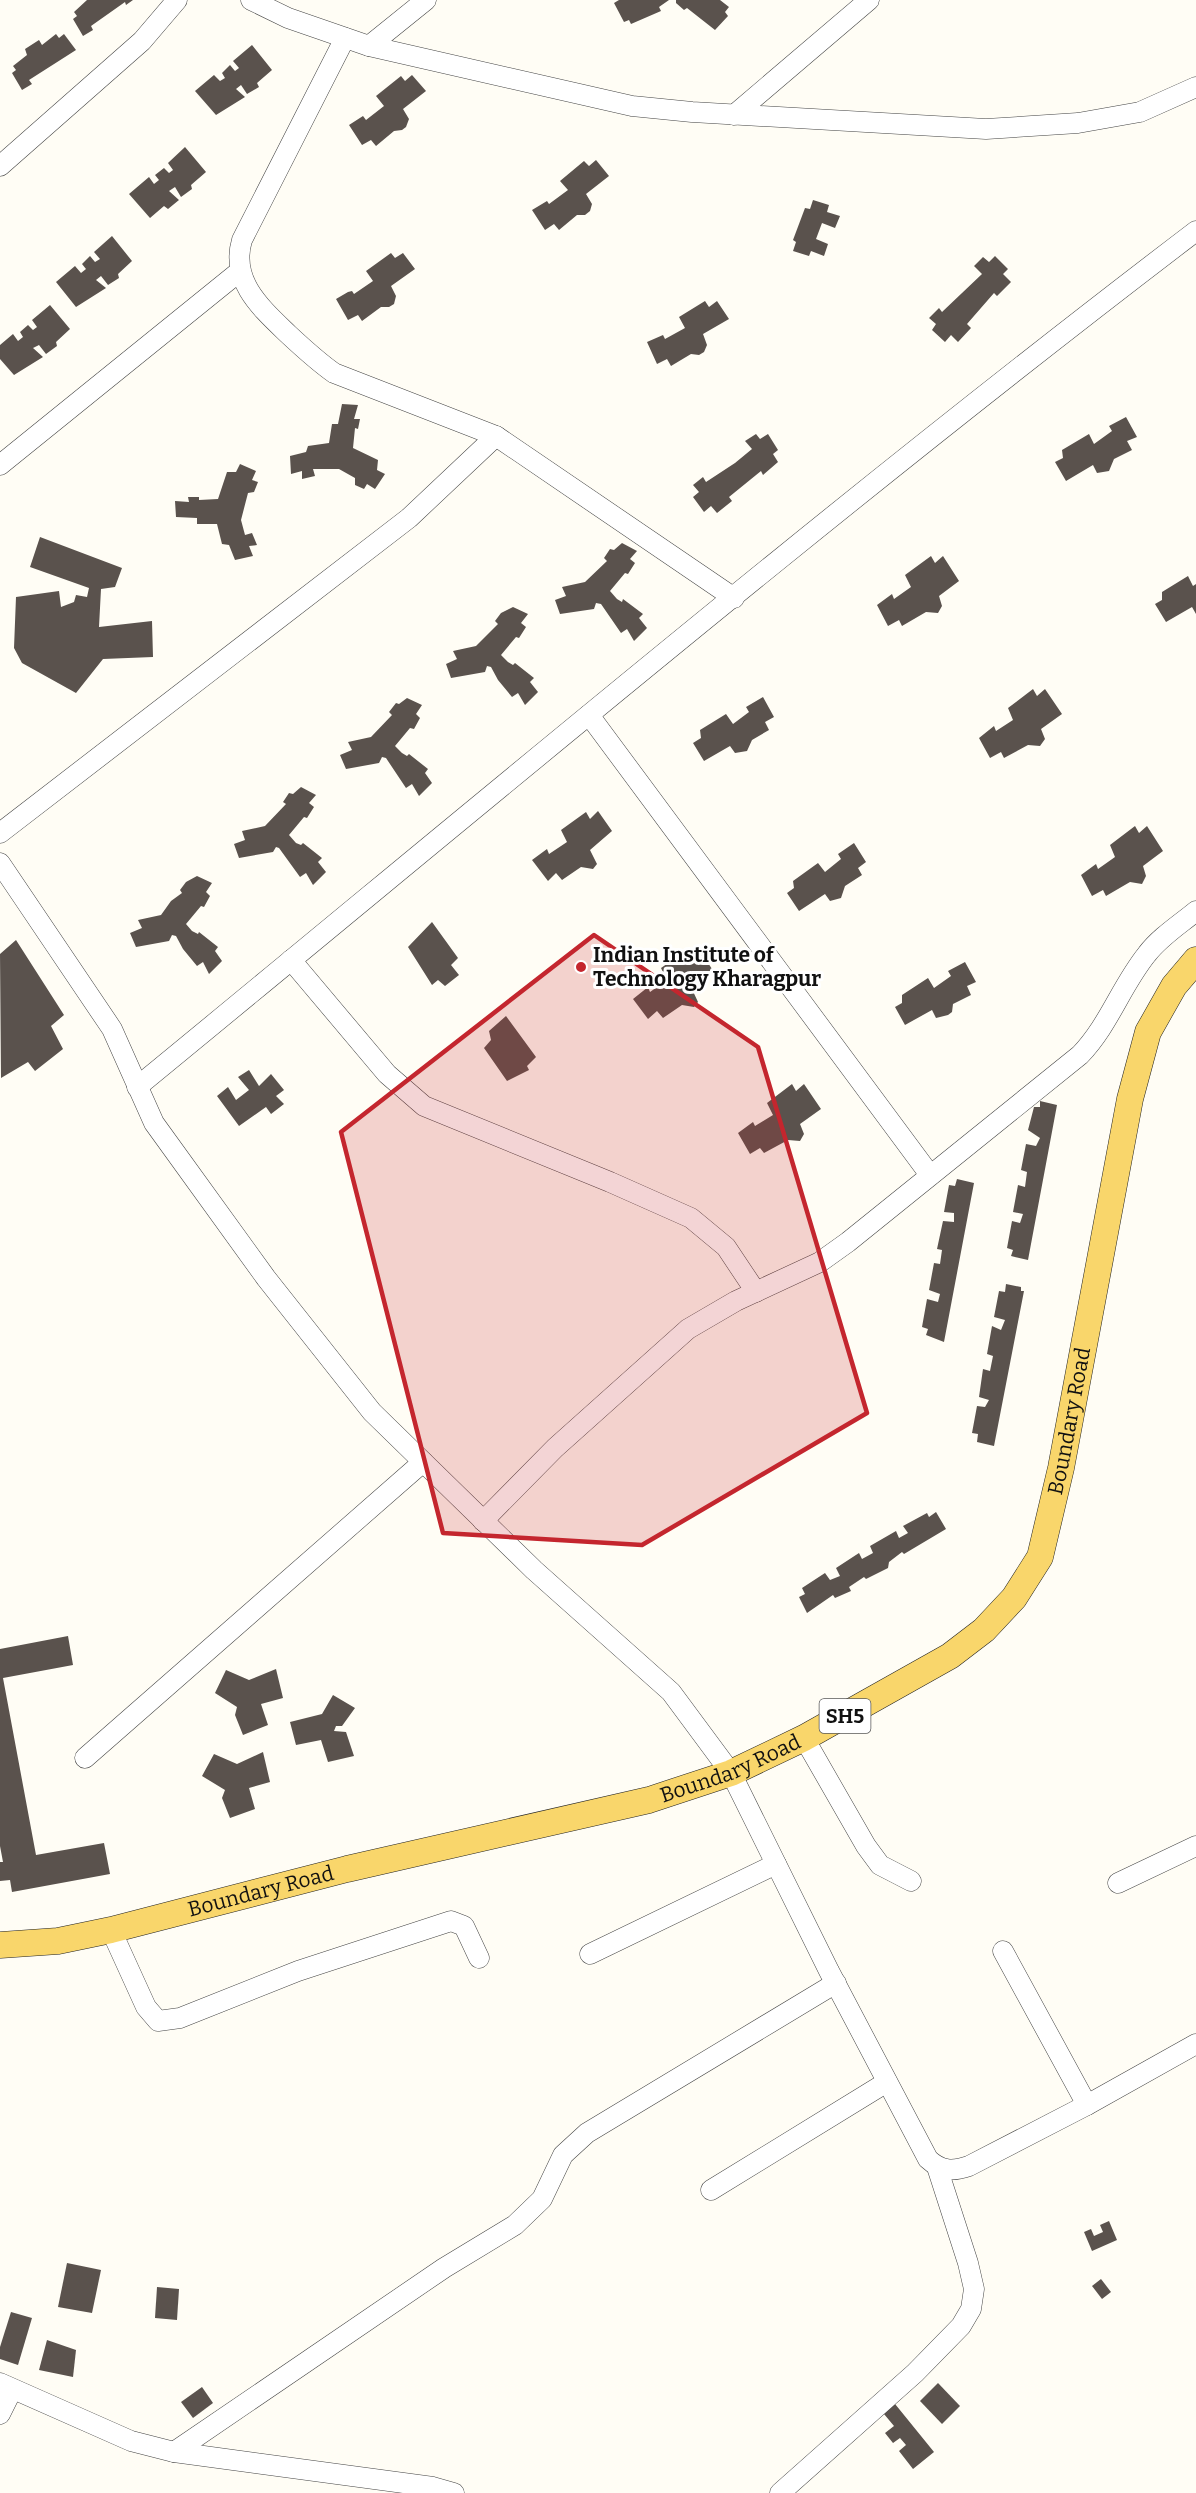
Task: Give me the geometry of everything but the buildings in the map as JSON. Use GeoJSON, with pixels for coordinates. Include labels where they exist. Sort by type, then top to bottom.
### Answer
{"type":"FeatureCollection","features":[{"type":"Feature","properties":{"kind":"main road","name":"Boundary Road"},"geometry":{"type":"LineString","coordinates":[[0,1945],[58,1941],[111,1930],[347,1869],[648,1800],[731,1773],[804,1738],[950,1656],[984,1630],[1014,1598],[1040,1557],[1062,1468],[1130,1099],[1148,1032],[1174,986],[1196,960]]}},
{"type":"Feature","properties":{"kind":"street"},"geometry":{"type":"LineString","coordinates":[[0,166],[142,41],[177,0]]}},
{"type":"Feature","properties":{"kind":"street"},"geometry":{"type":"LineString","coordinates":[[251,0],[288,18],[369,46],[632,106],[734,115],[986,129],[1077,123],[1140,112],[1196,87]]}},
{"type":"Feature","properties":{"kind":"street"},"geometry":{"type":"LineString","coordinates":[[369,46],[426,0]]}},
{"type":"Feature","properties":{"kind":"street"},"geometry":{"type":"LineString","coordinates":[[734,115],[869,0]]}},
{"type":"Feature","properties":{"kind":"street"},"geometry":{"type":"LineString","coordinates":[[345,38],[242,240],[238,256],[240,271],[247,290],[260,308],[318,362],[334,373],[496,436],[734,598]]}},
{"type":"Feature","properties":{"kind":"street"},"geometry":{"type":"LineString","coordinates":[[137,1087],[589,715],[1065,331],[1196,231]]}},
{"type":"Feature","properties":{"kind":"street"},"geometry":{"type":"LineString","coordinates":[[0,465],[240,271]]}},
{"type":"Feature","properties":{"kind":"street"},"geometry":{"type":"LineString","coordinates":[[0,833],[409,518],[496,436]]}},
{"type":"Feature","properties":{"kind":"street"},"geometry":{"type":"LineString","coordinates":[[589,715],[930,1175]]}},
{"type":"Feature","properties":{"kind":"street"},"geometry":{"type":"LineString","coordinates":[[0,863],[98,1005],[112,1029],[154,1123],[266,1278],[372,1412],[534,1570],[670,1692],[731,1773],[887,2082],[928,2159],[937,2168],[969,2263],[974,2289],[971,2309],[961,2326],[915,2373],[780,2493]]}},
{"type":"Feature","properties":{"kind":"street"},"geometry":{"type":"LineString","coordinates":[[483,1521],[555,1448],[688,1329],[756,1292],[820,1262],[1009,1115],[1080,1055],[1096,1038],[1146,956],[1161,939],[1196,912]]}},
{"type":"Feature","properties":{"kind":"street"},"geometry":{"type":"LineString","coordinates":[[291,960],[387,1074],[424,1106],[610,1182],[691,1218],[726,1247],[756,1292]]}},
{"type":"Feature","properties":{"kind":"street"},"geometry":{"type":"LineString","coordinates":[[85,1758],[423,1462]]}},
{"type":"Feature","properties":{"kind":"street"},"geometry":{"type":"LineString","coordinates":[[804,1738],[866,1846],[880,1865],[911,1881]]}},
{"type":"Feature","properties":{"kind":"street"},"geometry":{"type":"LineString","coordinates":[[1118,1883],[1196,1846]]}},
{"type":"Feature","properties":{"kind":"street"},"geometry":{"type":"LineString","coordinates":[[591,1954],[776,1864]]}},
{"type":"Feature","properties":{"kind":"street"},"geometry":{"type":"LineString","coordinates":[[111,1930],[146,2007],[158,2021],[180,2018],[298,1971],[451,1921],[464,1926],[479,1958]]}},
{"type":"Feature","properties":{"kind":"street"},"geometry":{"type":"LineString","coordinates":[[1003,1951],[1087,2105]]}},
{"type":"Feature","properties":{"kind":"street"},"geometry":{"type":"LineString","coordinates":[[174,2452],[444,2268],[522,2220],[542,2199],[563,2155],[587,2133],[836,1983]]}},
{"type":"Feature","properties":{"kind":"street"},"geometry":{"type":"LineString","coordinates":[[937,2168],[948,2171],[969,2166],[1087,2105],[1196,2044]]}},
{"type":"Feature","properties":{"kind":"street"},"geometry":{"type":"LineString","coordinates":[[711,2190],[887,2082]]}},
{"type":"Feature","properties":{"kind":"street"},"geometry":{"type":"LineString","coordinates":[[0,2414],[6,2387],[132,2441],[174,2452],[434,2487],[454,2493]]}},
{"type":"Feature","properties":{"kind":"highlighted area"},"geometry":{"type":"Polygon","coordinates":[[[594,935],[758,1047],[867,1413],[642,1545],[443,1533],[341,1132],[594,935]]]}},
{"type":"Feature","properties":{"kind":"place","name":"Indian Institute of Technology Kharagpur"},"geometry":{"type":"Point","coordinates":[581,967]}}]}
